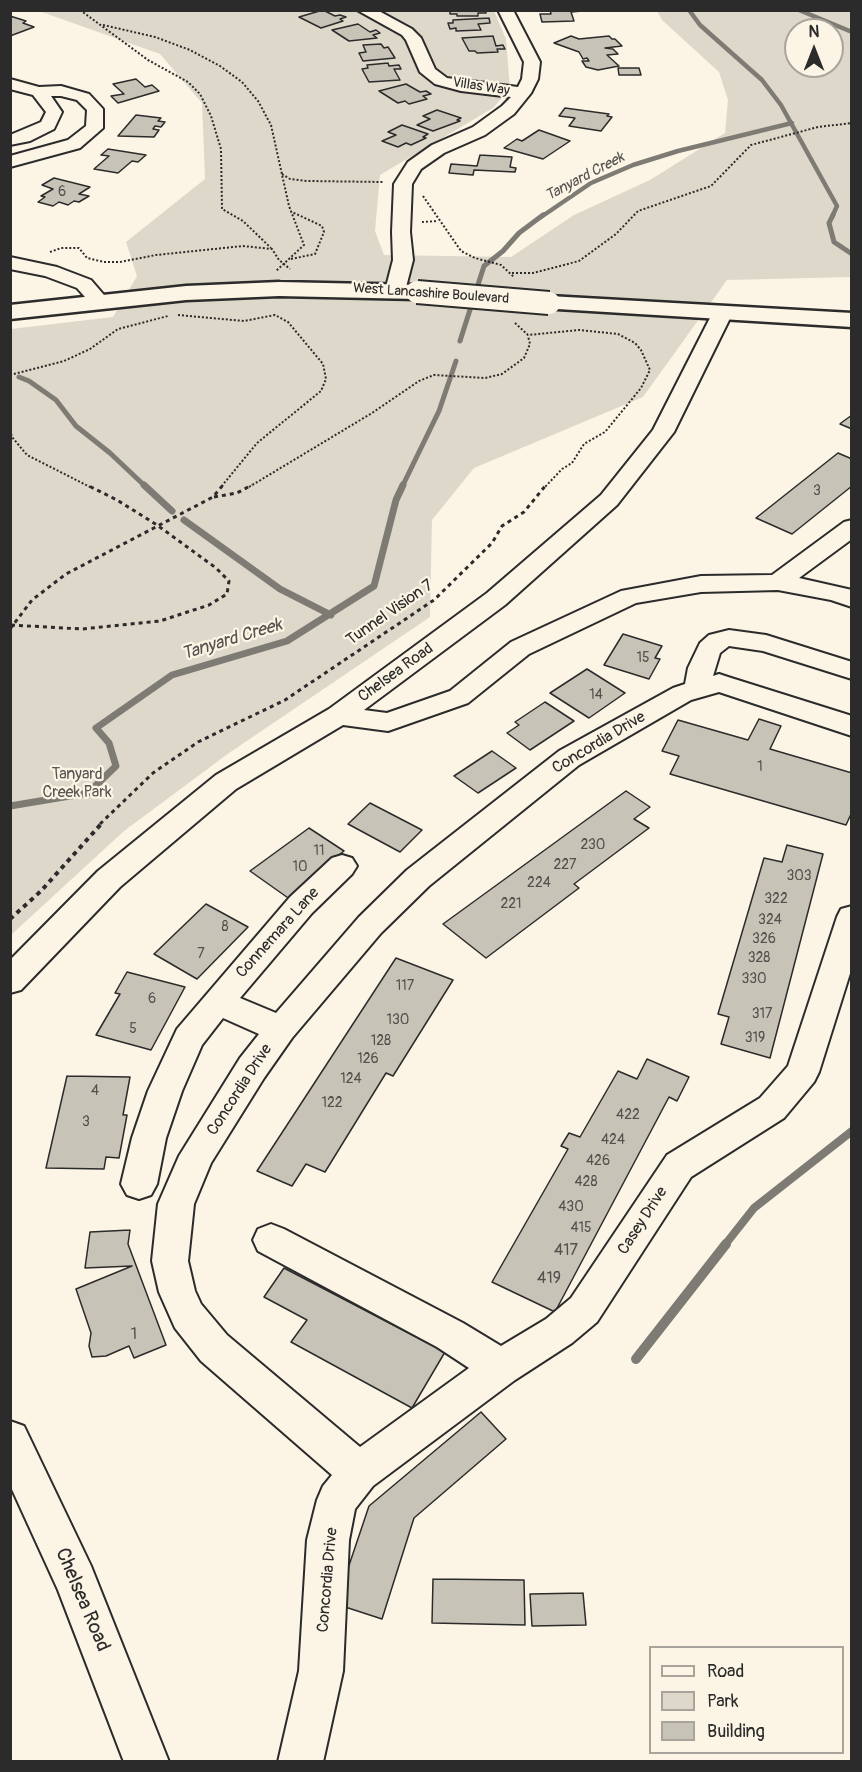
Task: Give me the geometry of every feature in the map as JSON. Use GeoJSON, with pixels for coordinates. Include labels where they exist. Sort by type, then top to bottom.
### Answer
{"type":"FeatureCollection","features":[{"type":"Feature","properties":{"kind":"main road","name":"West Lancashire Boulevard"},"geometry":{"type":"LineString","coordinates":[[10,312],[186,293],[279,289],[406,292],[549,303],[852,320]]}},
{"type":"Feature","properties":{"kind":"street","name":"Villas Way"},"geometry":{"type":"LineString","coordinates":[[364,10],[407,32],[413,38],[428,72],[441,81],[523,93]]}},
{"type":"Feature","properties":{"kind":"street"},"geometry":{"type":"LineString","coordinates":[[406,292],[401,232],[403,184],[414,166],[438,149],[479,130],[508,110],[523,93],[530,79],[532,62],[505,10]]}},
{"type":"Feature","properties":{"kind":"street"},"geometry":{"type":"LineString","coordinates":[[10,84],[39,92],[61,91],[83,97],[95,109],[94,128],[74,144],[10,162]]}},
{"type":"Feature","properties":{"kind":"street"},"geometry":{"type":"LineString","coordinates":[[10,140],[24,138],[48,125],[54,112],[39,92]]}},
{"type":"Feature","properties":{"kind":"street"},"geometry":{"type":"LineString","coordinates":[[10,263],[50,271],[84,284],[100,302]]}},
{"type":"Feature","properties":{"kind":"street","name":"Chelsea Road"},"geometry":{"type":"LineString","coordinates":[[10,981],[109,879],[226,782],[339,715],[496,599],[609,500],[663,432],[723,312]]}},
{"type":"Feature","properties":{"kind":"street"},"geometry":{"type":"LineString","coordinates":[[778,582],[852,526]]}},
{"type":"Feature","properties":{"kind":"street"},"geometry":{"type":"LineString","coordinates":[[339,715],[388,722],[459,697],[520,648],[630,596],[701,584],[778,582],[837,593],[852,599]]}},
{"type":"Feature","properties":{"kind":"street"},"geometry":{"type":"LineString","coordinates":[[698,689],[701,668],[709,649],[718,641],[729,638],[766,643],[852,671]]}},
{"type":"Feature","properties":{"kind":"street","name":"Concordia Drive"},"geometry":{"type":"LineString","coordinates":[[300,1761],[321,1671],[328,1540],[337,1500],[359,1472],[214,1348],[188,1316],[177,1292],[170,1261],[176,1204],[196,1156],[252,1068],[280,1029],[370,925],[418,878],[569,758],[682,694],[719,683],[833,718],[852,727]]}},
{"type":"Feature","properties":{"kind":"street","name":"Connemara Lane"},"geometry":{"type":"LineString","coordinates":[[139,1184],[149,1138],[165,1092],[189,1038],[301,905],[342,866]]}},
{"type":"Feature","properties":{"kind":"street","name":"Casey Drive"},"geometry":{"type":"LineString","coordinates":[[359,1472],[501,1367],[559,1331],[584,1310],[679,1166],[772,1108],[802,1072],[852,917]]}},
{"type":"Feature","properties":{"kind":"street"},"geometry":{"type":"LineString","coordinates":[[217,1002],[280,1029]]}},
{"type":"Feature","properties":{"kind":"street"},"geometry":{"type":"LineString","coordinates":[[271,1240],[450,1335],[501,1367]]}},
{"type":"Feature","properties":{"kind":"street","name":"Chelsea Road"},"geometry":{"type":"LineString","coordinates":[[10,1440],[76,1581],[147,1761]]}},
{"type":"Feature","properties":{"kind":"path"},"geometry":{"type":"LineString","coordinates":[[80,10],[148,60],[188,82],[200,94],[211,116],[221,149],[222,209],[243,221],[291,270]]}},
{"type":"Feature","properties":{"kind":"path"},"geometry":{"type":"LineString","coordinates":[[103,25],[155,37],[190,50],[220,66],[242,82],[258,101],[271,125],[291,211],[304,245],[295,256],[282,263],[274,275]]}},
{"type":"Feature","properties":{"kind":"path"},"geometry":{"type":"LineString","coordinates":[[512,273],[532,273],[579,261],[616,234],[638,211],[711,186],[751,145],[818,127],[852,123]]}},
{"type":"Feature","properties":{"kind":"path"},"geometry":{"type":"LineString","coordinates":[[282,174],[290,179],[307,181],[403,184]]}},
{"type":"Feature","properties":{"kind":"path"},"geometry":{"type":"LineString","coordinates":[[287,260],[315,254],[324,232],[322,226],[291,211]]}},
{"type":"Feature","properties":{"kind":"path"},"geometry":{"type":"LineString","coordinates":[[438,221],[461,251],[501,265],[512,273],[515,279]]}},
{"type":"Feature","properties":{"kind":"path"},"geometry":{"type":"LineString","coordinates":[[44,254],[61,248],[79,248],[87,258],[104,262],[120,262],[156,255],[243,246],[272,249]]}},
{"type":"Feature","properties":{"kind":"path"},"geometry":{"type":"LineString","coordinates":[[10,375],[64,361],[90,349],[118,329],[144,321],[191,315],[244,321],[275,315],[288,322],[323,364],[326,379],[321,391],[257,443],[213,497]]}},
{"type":"Feature","properties":{"kind":"path"},"geometry":{"type":"LineString","coordinates":[[11,626],[32,600],[66,574],[213,497],[237,493],[277,472],[419,381],[434,375],[485,378],[502,374],[524,358],[530,344],[528,335],[508,317]]}},
{"type":"Feature","properties":{"kind":"path","name":"Tunnel Vision 7"},"geometry":{"type":"LineString","coordinates":[[10,920],[40,891],[85,839],[153,773],[198,742],[285,700],[434,600],[492,543],[502,526],[524,512],[546,485],[572,463],[584,444],[605,432],[641,388],[650,370],[641,350],[635,343],[618,334],[579,330],[528,335]]}},
{"type":"Feature","properties":{"kind":"path"},"geometry":{"type":"LineString","coordinates":[[10,430],[12,437],[27,455],[117,500],[157,525],[216,568],[229,581],[227,594],[193,612],[160,621],[82,629],[11,626]]}},
{"type":"Feature","properties":{"kind":"green space","name":"Tanyard Creek Park"},"geometry":{"type":"Polygon","coordinates":[[[39,11],[494,11],[506,39],[510,89],[493,108],[380,175],[375,231],[384,255],[511,257],[574,215],[650,180],[725,133],[728,100],[719,72],[662,20],[657,11],[851,11],[852,275],[851,277],[727,280],[643,397],[474,468],[432,520],[430,617],[229,753],[124,831],[11,935],[11,329],[113,317],[137,276],[126,242],[205,179],[202,103],[160,54],[39,11]]]}},
{"type":"Feature","properties":{"kind":"building"},"geometry":{"type":"Polygon","coordinates":[[[323,10],[335,16],[346,17],[340,19],[343,21],[321,28],[299,17],[323,10]]]}},
{"type":"Feature","properties":{"kind":"building"},"geometry":{"type":"Polygon","coordinates":[[[450,10],[486,10],[486,13],[478,13],[478,16],[457,16],[457,14],[450,14],[450,10]]]}},
{"type":"Feature","properties":{"kind":"building"},"geometry":{"type":"Polygon","coordinates":[[[550,10],[582,11],[571,12],[574,21],[542,22],[540,14],[551,14],[550,10]]]}},
{"type":"Feature","properties":{"kind":"building"},"geometry":{"type":"Polygon","coordinates":[[[10,16],[26,21],[23,23],[34,27],[10,36],[10,16]]]}},
{"type":"Feature","properties":{"kind":"building"},"geometry":{"type":"Polygon","coordinates":[[[489,18],[490,23],[478,24],[481,30],[456,31],[456,28],[450,29],[448,23],[453,23],[453,20],[489,18]]]}},
{"type":"Feature","properties":{"kind":"building"},"geometry":{"type":"Polygon","coordinates":[[[358,24],[370,32],[376,30],[380,33],[373,35],[377,38],[349,41],[332,30],[358,24]]]}},
{"type":"Feature","properties":{"kind":"building"},"geometry":{"type":"Polygon","coordinates":[[[493,36],[496,46],[503,45],[505,49],[497,49],[498,52],[469,51],[462,38],[493,36]]]}},
{"type":"Feature","properties":{"kind":"building"},"geometry":{"type":"Polygon","coordinates":[[[571,36],[579,39],[609,36],[615,39],[622,46],[605,48],[613,49],[618,54],[607,55],[619,66],[598,70],[586,67],[582,61],[589,61],[587,58],[583,59],[579,52],[554,43],[571,36]]]}},
{"type":"Feature","properties":{"kind":"building"},"geometry":{"type":"Polygon","coordinates":[[[381,44],[384,48],[388,47],[395,58],[363,61],[359,53],[366,52],[363,45],[381,44]]]}},
{"type":"Feature","properties":{"kind":"building"},"geometry":{"type":"Polygon","coordinates":[[[388,63],[389,66],[399,65],[401,69],[394,69],[400,80],[369,82],[362,69],[368,68],[367,65],[388,63]]]}},
{"type":"Feature","properties":{"kind":"building"},"geometry":{"type":"Polygon","coordinates":[[[618,68],[639,68],[641,75],[619,75],[618,68]]]}},
{"type":"Feature","properties":{"kind":"building"},"geometry":{"type":"Polygon","coordinates":[[[136,79],[145,87],[152,85],[159,91],[118,103],[111,96],[124,94],[113,84],[136,79]]]}},
{"type":"Feature","properties":{"kind":"building"},"geometry":{"type":"Polygon","coordinates":[[[406,84],[420,92],[426,91],[431,94],[423,96],[427,99],[409,104],[405,101],[398,103],[379,91],[406,84]]]}},
{"type":"Feature","properties":{"kind":"building"},"geometry":{"type":"Polygon","coordinates":[[[565,108],[609,114],[607,116],[612,117],[601,131],[569,126],[575,118],[559,116],[565,108]]]}},
{"type":"Feature","properties":{"kind":"building"},"geometry":{"type":"Polygon","coordinates":[[[437,110],[461,118],[457,120],[460,121],[433,131],[417,125],[430,119],[423,116],[437,110]]]}},
{"type":"Feature","properties":{"kind":"building"},"geometry":{"type":"Polygon","coordinates":[[[136,115],[161,118],[158,121],[165,122],[161,127],[155,126],[153,129],[159,130],[154,137],[118,136],[136,115]]]}},
{"type":"Feature","properties":{"kind":"building"},"geometry":{"type":"Polygon","coordinates":[[[402,125],[428,134],[423,137],[426,138],[411,145],[406,143],[398,147],[382,141],[396,135],[388,132],[402,125]]]}},
{"type":"Feature","properties":{"kind":"building"},"geometry":{"type":"Polygon","coordinates":[[[539,130],[570,141],[543,159],[504,148],[517,139],[522,141],[539,130]]]}},
{"type":"Feature","properties":{"kind":"building"},"geometry":{"type":"Polygon","coordinates":[[[108,149],[146,155],[138,162],[132,161],[118,173],[94,169],[109,156],[101,155],[108,149]]]}},
{"type":"Feature","properties":{"kind":"building"},"geometry":{"type":"Polygon","coordinates":[[[480,155],[512,157],[510,167],[516,168],[515,172],[474,170],[473,175],[449,173],[451,164],[477,166],[480,155]]]}},
{"type":"Feature","properties":{"kind":"building"},"geometry":{"type":"Polygon","coordinates":[[[54,178],[90,187],[79,194],[89,196],[68,205],[59,202],[53,206],[38,202],[45,197],[41,196],[53,189],[42,185],[54,178]]]}},
{"type":"Feature","properties":{"kind":"building"},"geometry":{"type":"Polygon","coordinates":[[[852,415],[852,429],[840,424],[841,423],[852,415]]]}},
{"type":"Feature","properties":{"kind":"building"},"geometry":{"type":"Polygon","coordinates":[[[838,453],[852,459],[852,486],[792,534],[756,518],[838,453]]]}},
{"type":"Feature","properties":{"kind":"building"},"geometry":{"type":"Polygon","coordinates":[[[623,634],[662,646],[655,658],[660,659],[649,679],[604,665],[623,634]]]}},
{"type":"Feature","properties":{"kind":"building"},"geometry":{"type":"Polygon","coordinates":[[[587,669],[625,693],[589,718],[550,693],[587,669]]]}},
{"type":"Feature","properties":{"kind":"building"},"geometry":{"type":"Polygon","coordinates":[[[545,702],[574,721],[530,750],[507,733],[519,725],[515,722],[545,702]]]}},
{"type":"Feature","properties":{"kind":"building"},"geometry":{"type":"Polygon","coordinates":[[[759,719],[781,726],[770,749],[852,773],[852,812],[846,825],[670,774],[679,756],[662,751],[678,720],[748,740],[759,719]]]}},
{"type":"Feature","properties":{"kind":"building"},"geometry":{"type":"Polygon","coordinates":[[[492,751],[516,768],[478,793],[454,776],[492,751]]]}},
{"type":"Feature","properties":{"kind":"building"},"geometry":{"type":"Polygon","coordinates":[[[626,791],[650,807],[634,819],[649,828],[574,884],[579,888],[486,958],[443,924],[626,791]]]}},
{"type":"Feature","properties":{"kind":"building"},"geometry":{"type":"Polygon","coordinates":[[[370,803],[422,830],[400,852],[348,824],[370,803]]]}},
{"type":"Feature","properties":{"kind":"building"},"geometry":{"type":"Polygon","coordinates":[[[309,828],[344,851],[308,879],[313,883],[291,900],[250,871],[309,828]]]}},
{"type":"Feature","properties":{"kind":"building"},"geometry":{"type":"Polygon","coordinates":[[[787,845],[823,854],[770,1058],[721,1044],[729,1017],[718,1014],[764,858],[782,862],[787,845]]]}},
{"type":"Feature","properties":{"kind":"building"},"geometry":{"type":"Polygon","coordinates":[[[206,904],[248,927],[197,979],[154,954],[206,904]]]}},
{"type":"Feature","properties":{"kind":"building"},"geometry":{"type":"Polygon","coordinates":[[[396,958],[453,980],[393,1076],[386,1073],[325,1172],[306,1164],[292,1186],[257,1171],[396,958]]]}},
{"type":"Feature","properties":{"kind":"building"},"geometry":{"type":"Polygon","coordinates":[[[127,972],[185,987],[151,1050],[96,1035],[120,994],[115,993],[127,972]]]}},
{"type":"Feature","properties":{"kind":"building"},"geometry":{"type":"Polygon","coordinates":[[[647,1059],[689,1077],[677,1101],[669,1097],[555,1312],[492,1282],[568,1149],[561,1146],[569,1133],[580,1137],[618,1071],[637,1079],[647,1059]]]}},
{"type":"Feature","properties":{"kind":"building"},"geometry":{"type":"Polygon","coordinates":[[[67,1076],[130,1077],[123,1115],[127,1115],[119,1158],[106,1157],[104,1169],[46,1168],[67,1076]]]}},
{"type":"Feature","properties":{"kind":"building"},"geometry":{"type":"Polygon","coordinates":[[[130,1230],[128,1244],[166,1345],[134,1358],[129,1346],[106,1356],[92,1357],[89,1346],[91,1333],[76,1289],[132,1266],[85,1268],[90,1232],[130,1230]]]}},
{"type":"Feature","properties":{"kind":"building"},"geometry":{"type":"Polygon","coordinates":[[[284,1268],[445,1352],[412,1408],[291,1342],[307,1320],[264,1297],[284,1268]]]}},
{"type":"Feature","properties":{"kind":"building"},"geometry":{"type":"Polygon","coordinates":[[[481,1412],[506,1439],[414,1518],[382,1619],[336,1604],[369,1506],[481,1412]]]}},
{"type":"Feature","properties":{"kind":"building"},"geometry":{"type":"Polygon","coordinates":[[[433,1579],[524,1580],[525,1625],[432,1623],[433,1579]]]}},
{"type":"Feature","properties":{"kind":"building"},"geometry":{"type":"Polygon","coordinates":[[[583,1593],[586,1625],[532,1626],[530,1594],[583,1593]]]}},
{"type":"Feature","properties":{"kind":"waterway"},"geometry":{"type":"LineString","coordinates":[[689,10],[700,25],[762,80],[791,123]]}},
{"type":"Feature","properties":{"kind":"waterway"},"geometry":{"type":"LineString","coordinates":[[799,10],[852,32]]}},
{"type":"Feature","properties":{"kind":"waterway","name":"Tanyard Creek"},"geometry":{"type":"LineString","coordinates":[[541,217],[591,183],[633,165],[678,151],[791,123]]}},
{"type":"Feature","properties":{"kind":"waterway"},"geometry":{"type":"LineString","coordinates":[[791,123],[837,206],[832,217]]}},
{"type":"Feature","properties":{"kind":"waterway","name":"Tanyard Creek"},"geometry":{"type":"LineString","coordinates":[[460,341],[484,266],[503,251],[519,233],[543,215]]}},
{"type":"Feature","properties":{"kind":"waterway"},"geometry":{"type":"LineString","coordinates":[[832,217],[829,223],[834,242],[852,254]]}},
{"type":"Feature","properties":{"kind":"waterway","name":"Tanyard Creek"},"geometry":{"type":"LineString","coordinates":[[402,487],[439,411],[456,361]]}},
{"type":"Feature","properties":{"kind":"waterway"},"geometry":{"type":"LineString","coordinates":[[19,377],[29,381],[56,400],[76,426],[110,453],[146,487]]}},
{"type":"Feature","properties":{"kind":"waterway"},"geometry":{"type":"LineString","coordinates":[[144,485],[172,511]]}},
{"type":"Feature","properties":{"kind":"waterway","name":"Tanyard Creek"},"geometry":{"type":"LineString","coordinates":[[329,614],[374,586],[396,500],[403,485]]}},
{"type":"Feature","properties":{"kind":"waterway"},"geometry":{"type":"LineString","coordinates":[[184,520],[280,589],[329,614]]}},
{"type":"Feature","properties":{"kind":"waterway","name":"Tanyard Creek"},"geometry":{"type":"LineString","coordinates":[[10,806],[88,793],[116,766],[109,743],[96,728],[172,675],[287,641],[329,614]]}},
{"type":"Feature","properties":{"kind":"waterway"},"geometry":{"type":"LineString","coordinates":[[724,1246],[754,1208],[852,1131]]}},
{"type":"Feature","properties":{"kind":"waterway"},"geometry":{"type":"LineString","coordinates":[[636,1359],[726,1244]]}}]}
